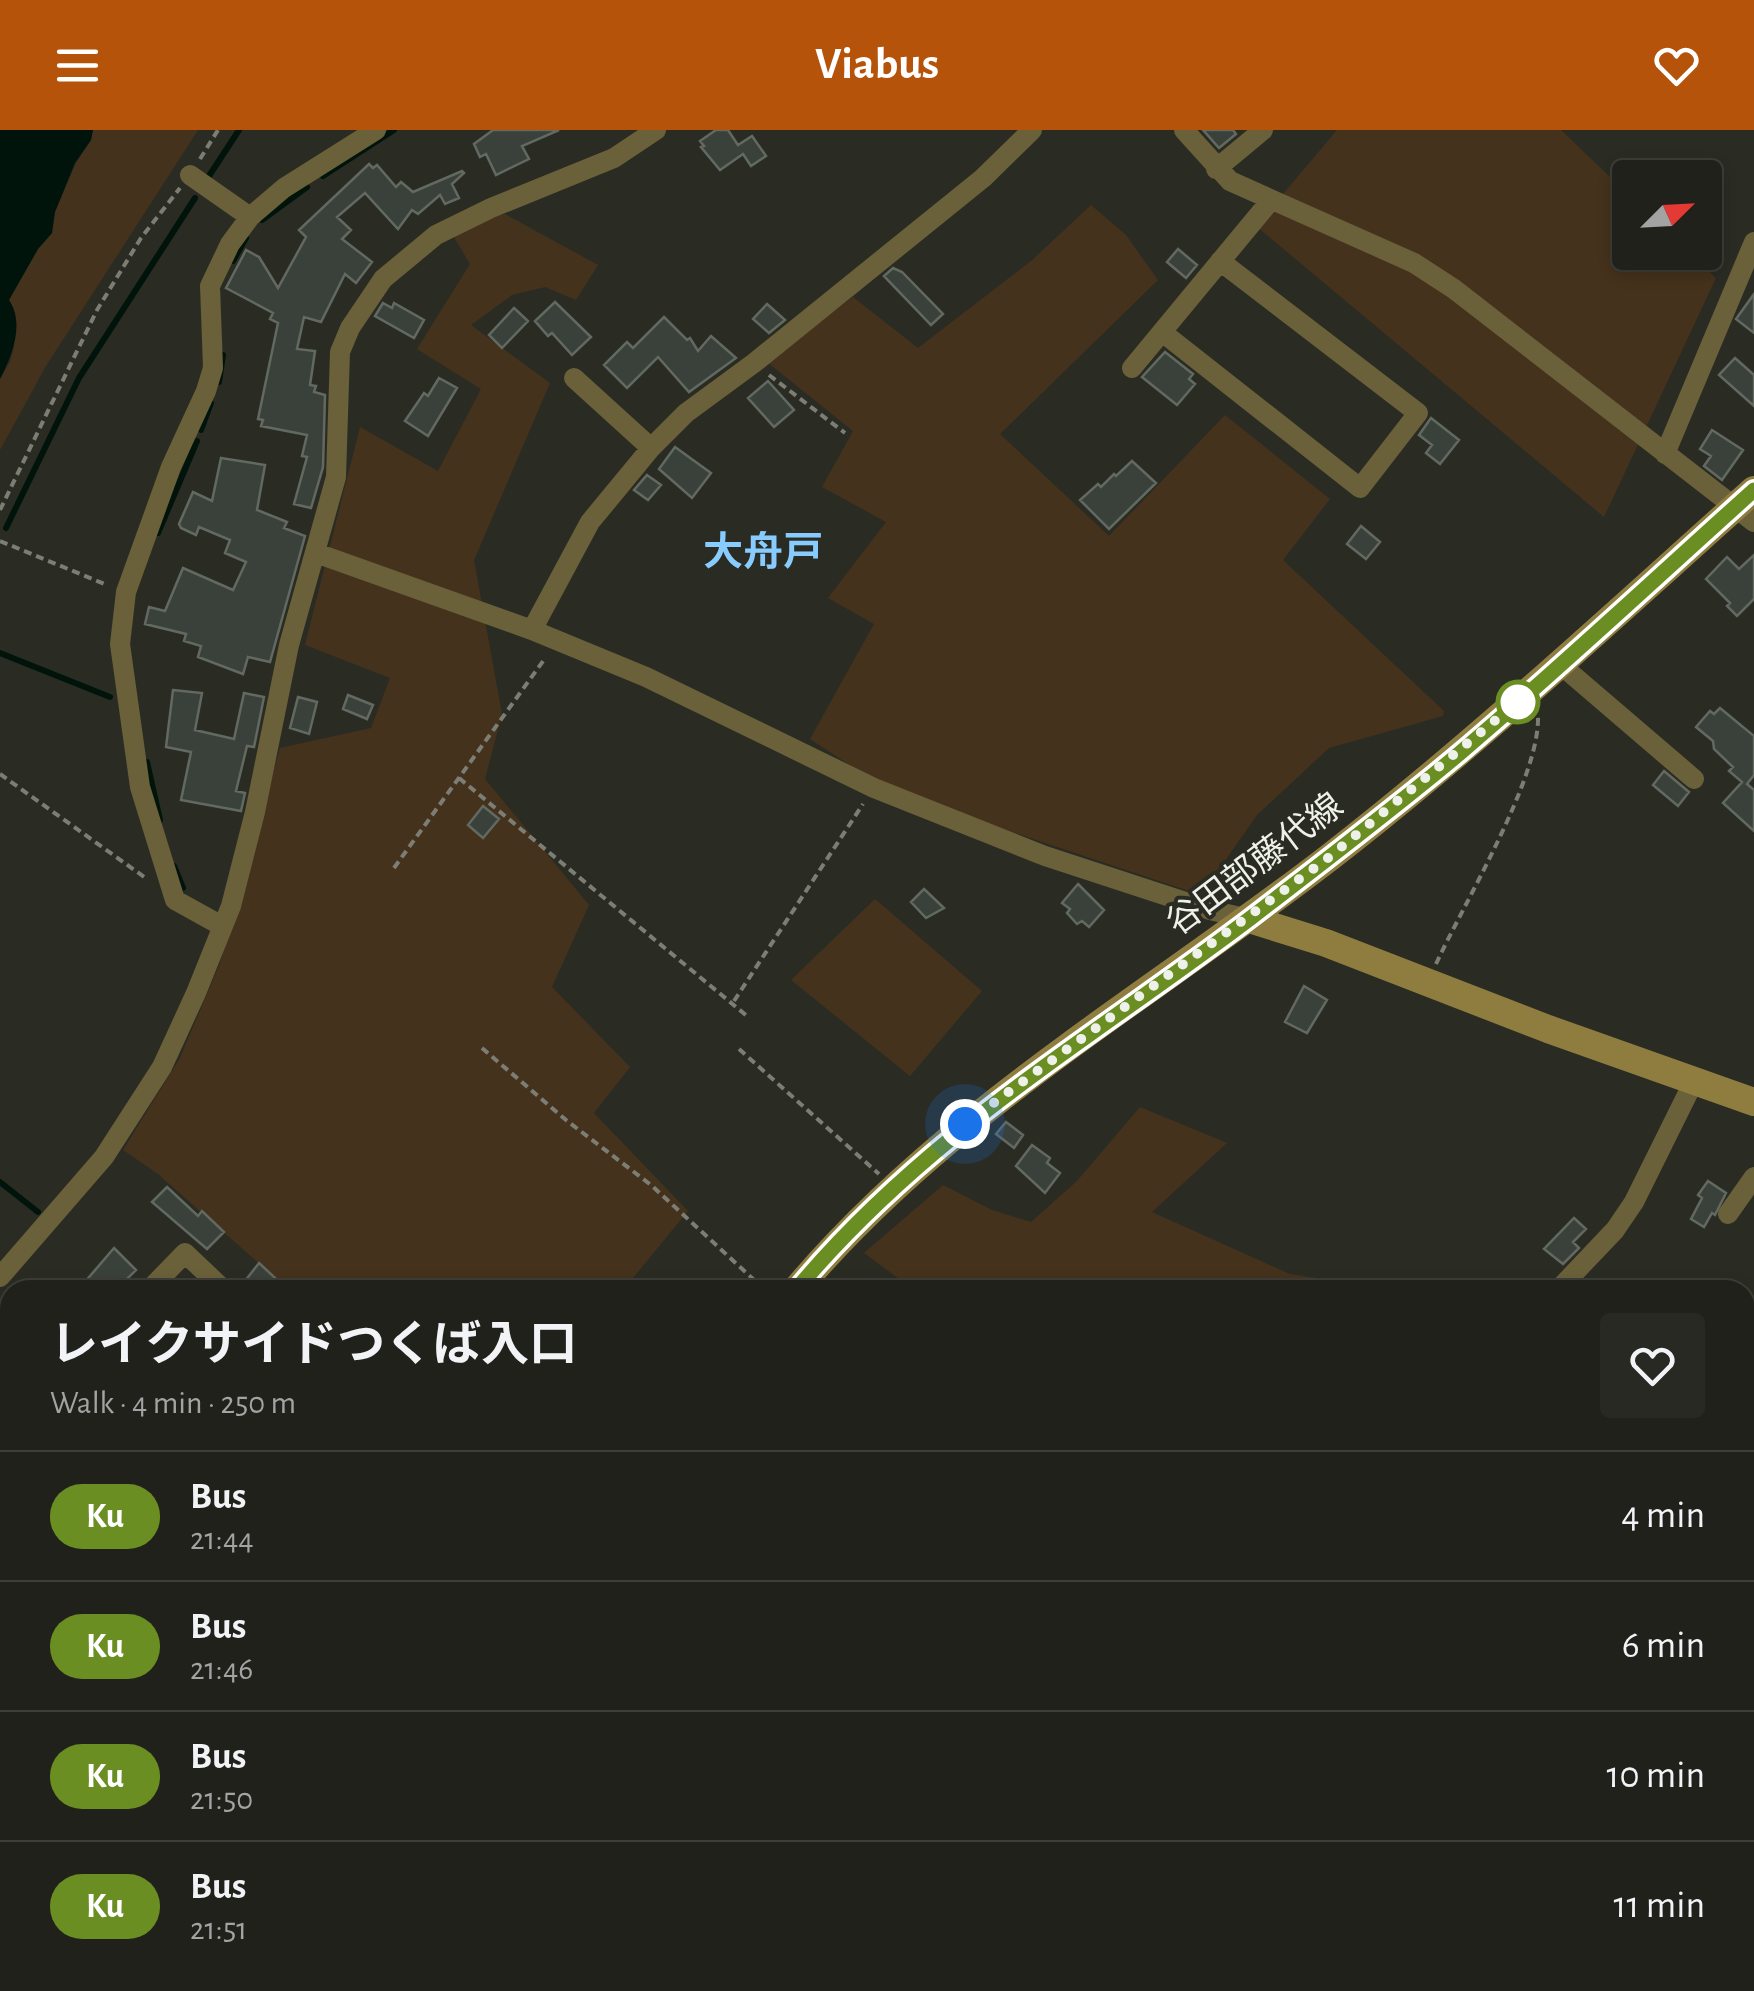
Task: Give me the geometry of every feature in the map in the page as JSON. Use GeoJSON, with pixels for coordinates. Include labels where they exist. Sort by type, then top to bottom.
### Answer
{"type":"FeatureCollection","features":[{"type":"Feature","properties":{"kind":"main road","name":"谷田部藤代線"},"geometry":{"type":"LineString","coordinates":[[806,1280],[893,1188],[965,1124],[1248,919],[1404,798],[1747,507]]}},
{"type":"Feature","properties":{"kind":"main road"},"geometry":{"type":"LineString","coordinates":[[1248,919],[1326,943],[1548,1029],[1754,1102]]}},
{"type":"Feature","properties":{"kind":"street"},"geometry":{"type":"LineString","coordinates":[[222,926],[175,900],[140,787],[120,644],[126,592],[213,368],[210,286],[230,244],[250,217],[284,188],[376,130]]}},
{"type":"Feature","properties":{"kind":"street"},"geometry":{"type":"LineString","coordinates":[[0,1277],[104,1157],[162,1068],[231,906],[255,812],[289,645],[336,477],[340,352],[350,328],[373,290],[399,262],[445,230],[614,158],[656,130]]}},
{"type":"Feature","properties":{"kind":"street"},"geometry":{"type":"LineString","coordinates":[[532,630],[590,522],[651,448],[686,413],[983,178],[1032,130]]}},
{"type":"Feature","properties":{"kind":"street"},"geometry":{"type":"LineString","coordinates":[[1184,130],[1230,181],[1414,263],[1454,289],[1665,454],[1747,507]]}},
{"type":"Feature","properties":{"kind":"street"},"geometry":{"type":"LineString","coordinates":[[1216,169],[1264,130]]}},
{"type":"Feature","properties":{"kind":"street"},"geometry":{"type":"LineString","coordinates":[[190,174],[250,217]]}},
{"type":"Feature","properties":{"kind":"street"},"geometry":{"type":"LineString","coordinates":[[1132,368],[1271,200]]}},
{"type":"Feature","properties":{"kind":"street"},"geometry":{"type":"LineString","coordinates":[[1665,454],[1754,242]]}},
{"type":"Feature","properties":{"kind":"street"},"geometry":{"type":"LineString","coordinates":[[1162,332],[1360,488],[1418,413],[1220,261]]}},
{"type":"Feature","properties":{"kind":"street"},"geometry":{"type":"LineString","coordinates":[[574,378],[651,448]]}},
{"type":"Feature","properties":{"kind":"street"},"geometry":{"type":"LineString","coordinates":[[316,553],[532,630],[646,677],[874,788],[1044,856],[1248,919]]}},
{"type":"Feature","properties":{"kind":"street"},"geometry":{"type":"LineString","coordinates":[[1560,665],[1694,778]]}},
{"type":"Feature","properties":{"kind":"street"},"geometry":{"type":"LineString","coordinates":[[1567,1280],[1634,1202],[1694,1081]]}},
{"type":"Feature","properties":{"kind":"street"},"geometry":{"type":"LineString","coordinates":[[1728,1214],[1754,1177]]}},
{"type":"Feature","properties":{"kind":"street"},"geometry":{"type":"LineString","coordinates":[[159,1280],[185,1253],[213,1280]]}},
{"type":"Feature","properties":{"kind":"path"},"geometry":{"type":"LineString","coordinates":[[0,510],[97,310],[141,238],[218,130]]}},
{"type":"Feature","properties":{"kind":"path"},"geometry":{"type":"LineString","coordinates":[[754,363],[846,432]]}},
{"type":"Feature","properties":{"kind":"path"},"geometry":{"type":"LineString","coordinates":[[0,541],[126,592]]}},
{"type":"Feature","properties":{"kind":"path"},"geometry":{"type":"LineString","coordinates":[[394,868],[557,641]]}},
{"type":"Feature","properties":{"kind":"path"},"geometry":{"type":"LineString","coordinates":[[1429,981],[1517,797],[1538,734],[1536,706],[1526,695]]}},
{"type":"Feature","properties":{"kind":"path"},"geometry":{"type":"LineString","coordinates":[[0,774],[175,900]]}},
{"type":"Feature","properties":{"kind":"path"},"geometry":{"type":"LineString","coordinates":[[459,778],[746,1016]]}},
{"type":"Feature","properties":{"kind":"path"},"geometry":{"type":"LineString","coordinates":[[733,1003],[874,788]]}},
{"type":"Feature","properties":{"kind":"path"},"geometry":{"type":"LineString","coordinates":[[482,1048],[566,1120],[651,1185],[754,1280]]}},
{"type":"Feature","properties":{"kind":"path"},"geometry":{"type":"LineString","coordinates":[[739,1049],[893,1188]]}},
{"type":"Feature","properties":{"kind":"shaded area"},"geometry":{"type":"Polygon","coordinates":[[[0,130],[93,130],[55,212],[52,233],[38,249],[9,300],[16,329],[0,379],[0,130]]]}},
{"type":"Feature","properties":{"kind":"shaded area"},"geometry":{"type":"Polygon","coordinates":[[[93,130],[198,130],[46,366],[0,450],[0,379],[14,347],[15,314],[9,300],[38,249],[52,233],[55,212],[93,130]]]}},
{"type":"Feature","properties":{"kind":"shaded area"},"geometry":{"type":"Polygon","coordinates":[[[1337,130],[1561,130],[1612,179],[1612,270],[1708,270],[1716,278],[1604,517],[1256,226],[1337,130]]]}},
{"type":"Feature","properties":{"kind":"shaded area"},"geometry":{"type":"Polygon","coordinates":[[[1091,205],[1126,235],[1158,280],[1000,434],[1109,536],[1225,415],[1330,499],[1283,560],[1444,711],[1443,716],[1329,748],[1257,815],[1201,895],[985,823],[874,781],[810,739],[874,624],[828,598],[886,522],[822,487],[853,431],[767,362],[853,297],[918,348],[1031,261],[1091,205]]]}},
{"type":"Feature","properties":{"kind":"shaded area"},"geometry":{"type":"Polygon","coordinates":[[[505,214],[598,265],[576,300],[545,287],[512,295],[471,325],[550,383],[474,560],[502,714],[485,779],[589,905],[552,987],[630,1067],[594,1113],[688,1211],[631,1280],[278,1280],[158,1174],[123,1150],[180,1058],[220,963],[280,748],[371,728],[390,678],[305,645],[360,427],[438,471],[481,389],[417,349],[470,264],[454,237],[480,219],[505,214]]]}},
{"type":"Feature","properties":{"kind":"shaded area"},"geometry":{"type":"Polygon","coordinates":[[[875,899],[982,991],[910,1076],[791,980],[875,899]]]}},
{"type":"Feature","properties":{"kind":"shaded area"},"geometry":{"type":"Polygon","coordinates":[[[1140,1107],[1227,1143],[1152,1212],[1290,1274],[1331,1280],[900,1280],[864,1253],[943,1185],[992,1210],[1031,1222],[1077,1181],[1140,1107]]]}},
{"type":"Feature","properties":{"kind":"building"},"geometry":{"type":"Polygon","coordinates":[[[493,130],[559,130],[522,146],[529,159],[496,175],[486,154],[480,157],[474,144],[493,130]]]}},
{"type":"Feature","properties":{"kind":"building"},"geometry":{"type":"Polygon","coordinates":[[[716,130],[728,130],[738,145],[752,136],[766,156],[751,166],[743,154],[720,170],[700,141],[716,130]]]}},
{"type":"Feature","properties":{"kind":"building"},"geometry":{"type":"Polygon","coordinates":[[[1203,130],[1233,130],[1236,134],[1219,148],[1203,130]]]}},
{"type":"Feature","properties":{"kind":"building"},"geometry":{"type":"Polygon","coordinates":[[[369,164],[373,168],[377,165],[396,187],[401,182],[413,192],[464,173],[452,184],[459,198],[445,204],[440,195],[418,214],[412,210],[398,229],[365,193],[337,217],[351,230],[342,239],[372,262],[356,283],[345,274],[321,322],[304,317],[297,349],[315,351],[310,385],[316,386],[314,392],[325,395],[323,467],[311,508],[294,504],[307,457],[302,456],[307,435],[261,426],[263,420],[258,419],[278,323],[270,319],[273,313],[226,288],[246,250],[259,257],[278,288],[306,237],[299,230],[369,164]]]}},
{"type":"Feature","properties":{"kind":"building"},"geometry":{"type":"Polygon","coordinates":[[[1178,249],[1197,265],[1186,278],[1167,262],[1178,249]]]}},
{"type":"Feature","properties":{"kind":"building"},"geometry":{"type":"Polygon","coordinates":[[[893,268],[902,272],[943,314],[931,325],[884,276],[893,268]]]}},
{"type":"Feature","properties":{"kind":"building"},"geometry":{"type":"Polygon","coordinates":[[[1754,294],[1754,333],[1736,319],[1754,294]]]}},
{"type":"Feature","properties":{"kind":"building"},"geometry":{"type":"Polygon","coordinates":[[[555,302],[591,337],[572,355],[535,321],[555,302]]]}},
{"type":"Feature","properties":{"kind":"building"},"geometry":{"type":"Polygon","coordinates":[[[383,303],[392,308],[394,303],[424,320],[414,338],[375,316],[383,303]]]}},
{"type":"Feature","properties":{"kind":"building"},"geometry":{"type":"Polygon","coordinates":[[[767,304],[785,320],[769,333],[753,319],[767,304]]]}},
{"type":"Feature","properties":{"kind":"building"},"geometry":{"type":"Polygon","coordinates":[[[514,308],[528,321],[502,348],[489,335],[514,308]]]}},
{"type":"Feature","properties":{"kind":"building"},"geometry":{"type":"Polygon","coordinates":[[[664,317],[687,340],[690,338],[698,351],[711,336],[736,358],[689,392],[658,357],[627,388],[604,365],[627,342],[633,348],[664,317]]]}},
{"type":"Feature","properties":{"kind":"building"},"geometry":{"type":"Polygon","coordinates":[[[1165,352],[1193,374],[1189,379],[1195,384],[1177,405],[1142,377],[1165,352]]]}},
{"type":"Feature","properties":{"kind":"building"},"geometry":{"type":"Polygon","coordinates":[[[1735,358],[1754,375],[1754,406],[1719,375],[1735,358]]]}},
{"type":"Feature","properties":{"kind":"building"},"geometry":{"type":"Polygon","coordinates":[[[439,378],[457,388],[428,436],[405,421],[439,378]]]}},
{"type":"Feature","properties":{"kind":"building"},"geometry":{"type":"Polygon","coordinates":[[[768,381],[794,410],[774,427],[748,398],[768,381]]]}},
{"type":"Feature","properties":{"kind":"building"},"geometry":{"type":"Polygon","coordinates":[[[1431,418],[1459,440],[1440,464],[1426,453],[1432,445],[1419,435],[1431,418]]]}},
{"type":"Feature","properties":{"kind":"building"},"geometry":{"type":"Polygon","coordinates":[[[1712,430],[1743,450],[1722,480],[1704,466],[1711,456],[1700,449],[1712,430]]]}},
{"type":"Feature","properties":{"kind":"building"},"geometry":{"type":"Polygon","coordinates":[[[675,447],[711,473],[692,498],[659,469],[675,447]]]}},
{"type":"Feature","properties":{"kind":"building"},"geometry":{"type":"Polygon","coordinates":[[[221,458],[265,465],[257,510],[287,522],[284,528],[305,536],[270,662],[248,657],[243,674],[198,657],[201,646],[184,641],[186,634],[145,624],[149,607],[165,611],[183,568],[233,590],[246,562],[225,553],[230,540],[199,527],[196,535],[179,524],[193,492],[212,501],[221,458]]]}},
{"type":"Feature","properties":{"kind":"building"},"geometry":{"type":"Polygon","coordinates":[[[1132,461],[1156,483],[1109,529],[1080,500],[1132,461]]]}},
{"type":"Feature","properties":{"kind":"building"},"geometry":{"type":"Polygon","coordinates":[[[647,475],[661,485],[648,500],[634,490],[647,475]]]}},
{"type":"Feature","properties":{"kind":"building"},"geometry":{"type":"Polygon","coordinates":[[[1361,526],[1380,542],[1366,559],[1347,544],[1361,526]]]}},
{"type":"Feature","properties":{"kind":"building"},"geometry":{"type":"Polygon","coordinates":[[[1754,555],[1754,599],[1737,616],[1706,579],[1727,557],[1739,569],[1754,555]]]}},
{"type":"Feature","properties":{"kind":"building"},"geometry":{"type":"Polygon","coordinates":[[[173,690],[202,693],[195,730],[234,739],[244,693],[264,697],[254,747],[247,746],[236,791],[245,793],[241,811],[181,800],[191,752],[166,747],[173,690]]]}},
{"type":"Feature","properties":{"kind":"building"},"geometry":{"type":"Polygon","coordinates":[[[348,695],[373,705],[367,719],[343,709],[348,695]]]}},
{"type":"Feature","properties":{"kind":"building"},"geometry":{"type":"Polygon","coordinates":[[[298,697],[317,702],[309,734],[290,728],[298,697]]]}},
{"type":"Feature","properties":{"kind":"building"},"geometry":{"type":"Polygon","coordinates":[[[1720,708],[1754,736],[1754,775],[1747,784],[1754,790],[1754,831],[1723,803],[1742,782],[1729,771],[1733,767],[1714,749],[1713,741],[1696,727],[1710,711],[1714,714],[1720,708]]]}},
{"type":"Feature","properties":{"kind":"building"},"geometry":{"type":"Polygon","coordinates":[[[1664,771],[1689,792],[1678,806],[1653,785],[1664,771]]]}},
{"type":"Feature","properties":{"kind":"building"},"geometry":{"type":"Polygon","coordinates":[[[483,806],[499,819],[483,838],[468,825],[483,806]]]}},
{"type":"Feature","properties":{"kind":"building"},"geometry":{"type":"Polygon","coordinates":[[[1078,884],[1104,910],[1089,927],[1082,921],[1077,924],[1067,913],[1070,909],[1062,903],[1078,884]]]}},
{"type":"Feature","properties":{"kind":"building"},"geometry":{"type":"Polygon","coordinates":[[[924,889],[944,908],[926,918],[911,902],[924,889]]]}},
{"type":"Feature","properties":{"kind":"building"},"geometry":{"type":"Polygon","coordinates":[[[1304,986],[1327,1000],[1307,1033],[1285,1022],[1304,986]]]}},
{"type":"Feature","properties":{"kind":"building"},"geometry":{"type":"Polygon","coordinates":[[[1006,1122],[1023,1135],[1014,1148],[996,1134],[1006,1122]]]}},
{"type":"Feature","properties":{"kind":"building"},"geometry":{"type":"Polygon","coordinates":[[[1032,1145],[1050,1158],[1047,1163],[1060,1173],[1045,1193],[1016,1166],[1032,1145]]]}},
{"type":"Feature","properties":{"kind":"building"},"geometry":{"type":"Polygon","coordinates":[[[1708,1181],[1726,1193],[1704,1227],[1691,1219],[1702,1198],[1698,1195],[1708,1181]]]}},
{"type":"Feature","properties":{"kind":"building"},"geometry":{"type":"Polygon","coordinates":[[[167,1187],[198,1216],[202,1211],[224,1232],[207,1249],[152,1202],[167,1187]]]}},
{"type":"Feature","properties":{"kind":"building"},"geometry":{"type":"Polygon","coordinates":[[[1574,1218],[1586,1229],[1573,1242],[1579,1248],[1563,1264],[1544,1249],[1574,1218]]]}},
{"type":"Feature","properties":{"kind":"building"},"geometry":{"type":"Polygon","coordinates":[[[114,1248],[136,1270],[126,1280],[87,1280],[114,1248]]]}},
{"type":"Feature","properties":{"kind":"building"},"geometry":{"type":"Polygon","coordinates":[[[259,1263],[277,1280],[246,1280],[259,1263]]]}},
{"type":"Feature","properties":{"kind":"waterway"},"geometry":{"type":"LineString","coordinates":[[209,176],[239,130]]}},
{"type":"Feature","properties":{"kind":"waterway"},"geometry":{"type":"LineString","coordinates":[[323,176],[394,130]]}},
{"type":"Feature","properties":{"kind":"waterway"},"geometry":{"type":"LineString","coordinates":[[262,220],[307,187]]}},
{"type":"Feature","properties":{"kind":"waterway"},"geometry":{"type":"LineString","coordinates":[[6,528],[79,378],[195,198]]}},
{"type":"Feature","properties":{"kind":"waterway"},"geometry":{"type":"LineString","coordinates":[[233,261],[246,238]]}},
{"type":"Feature","properties":{"kind":"waterway"},"geometry":{"type":"LineString","coordinates":[[219,382],[223,355]]}},
{"type":"Feature","properties":{"kind":"waterway"},"geometry":{"type":"LineString","coordinates":[[201,430],[211,403]]}},
{"type":"Feature","properties":{"kind":"waterway"},"geometry":{"type":"LineString","coordinates":[[158,533],[197,441]]}},
{"type":"Feature","properties":{"kind":"waterway"},"geometry":{"type":"LineString","coordinates":[[0,653],[110,697]]}},
{"type":"Feature","properties":{"kind":"waterway"},"geometry":{"type":"LineString","coordinates":[[147,762],[160,820]]}},
{"type":"Feature","properties":{"kind":"waterway"},"geometry":{"type":"LineString","coordinates":[[174,866],[183,888]]}},
{"type":"Feature","properties":{"kind":"waterway"},"geometry":{"type":"LineString","coordinates":[[0,1182],[38,1212]]}},
{"type":"Feature","properties":{"kind":"bus line","name":"Ku"},"geometry":{"type":"LineString","coordinates":[[804,1280],[858,1222],[965,1124],[1248,919],[1404,798],[1560,665],[1754,490]]}},
{"type":"Feature","properties":{"kind":"district","name":"大舟戸"},"geometry":{"type":"Point","coordinates":[763,553]}},
{"type":"Feature","properties":{"kind":"route"},"geometry":{"type":"LineString","coordinates":[[965,1124],[1328,858],[1526,695],[1518,702]]}}]}
